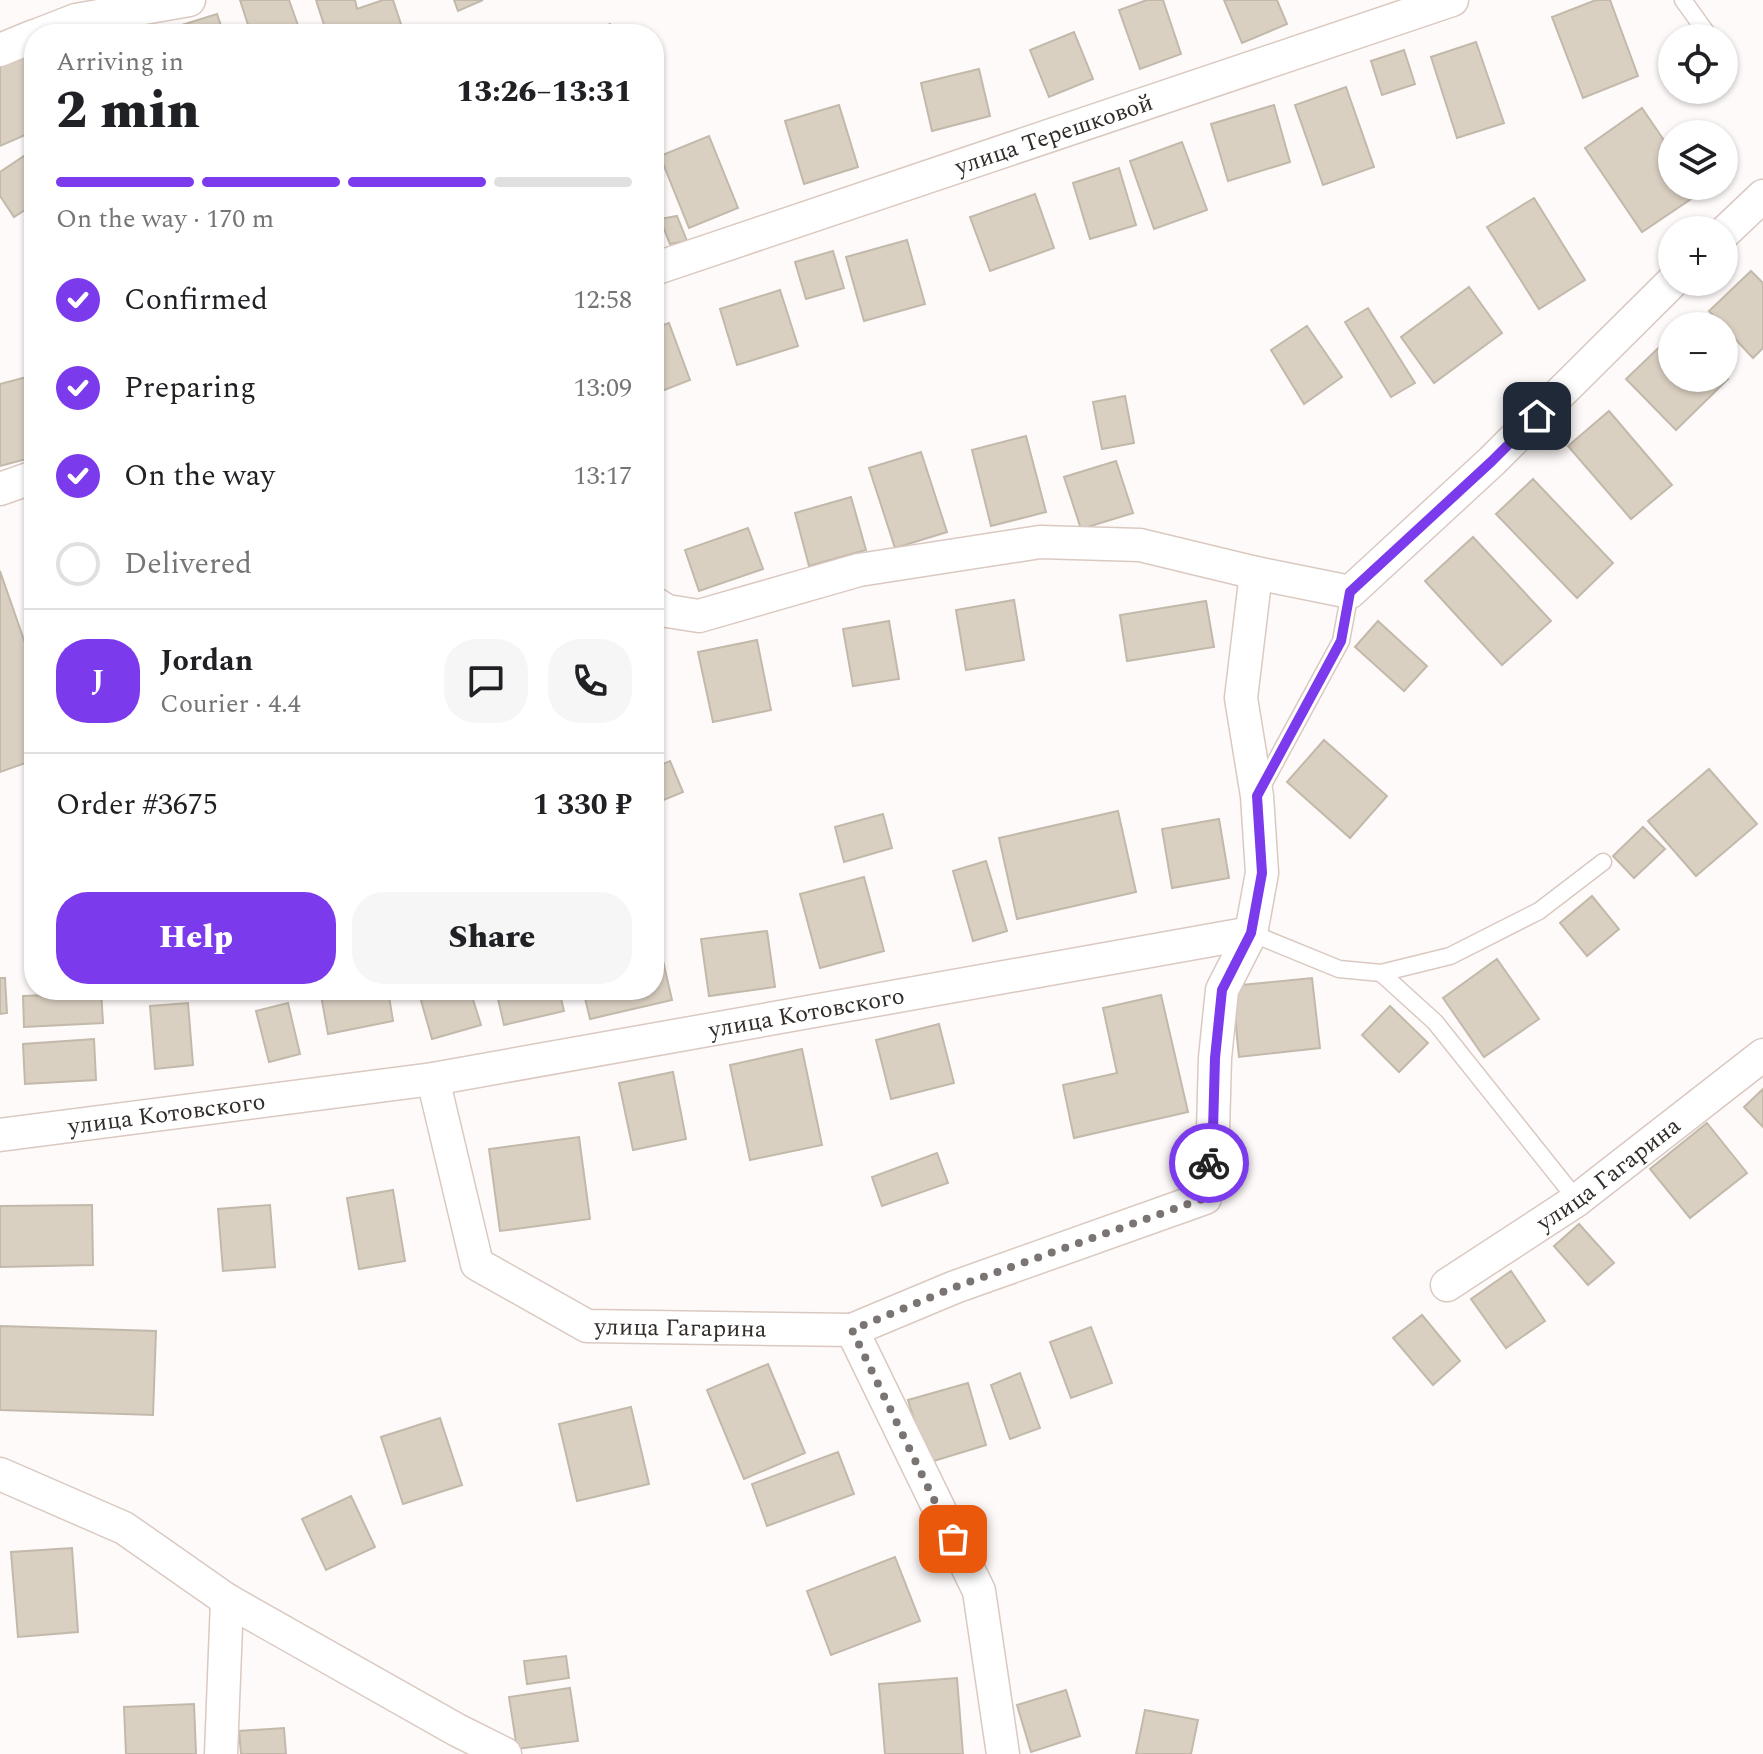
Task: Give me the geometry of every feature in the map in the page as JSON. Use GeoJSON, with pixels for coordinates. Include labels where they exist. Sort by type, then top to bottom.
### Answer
{"type":"FeatureCollection","features":[{"type":"Feature","properties":{"kind":"street"},"geometry":{"type":"LineString","coordinates":[[66,24],[189,0]]}},
{"type":"Feature","properties":{"kind":"street","name":"улица Терешковой"},"geometry":{"type":"LineString","coordinates":[[664,266],[1452,0]]}},
{"type":"Feature","properties":{"kind":"street"},"geometry":{"type":"LineString","coordinates":[[0,50],[24,40]]}},
{"type":"Feature","properties":{"kind":"street"},"geometry":{"type":"LineString","coordinates":[[1738,220],[1763,196]]}},
{"type":"Feature","properties":{"kind":"street"},"geometry":{"type":"LineString","coordinates":[[664,609],[699,616],[859,570],[1040,542],[1140,545],[1350,592],[1492,461],[1658,296]]}},
{"type":"Feature","properties":{"kind":"street"},"geometry":{"type":"LineString","coordinates":[[0,489],[24,481]]}},
{"type":"Feature","properties":{"kind":"street"},"geometry":{"type":"LineString","coordinates":[[1251,933],[1262,873],[1257,796],[1241,698],[1256,573]]}},
{"type":"Feature","properties":{"kind":"street","name":"улица Котовского"},"geometry":{"type":"LineString","coordinates":[[0,1135],[433,1079],[1251,933]]}},
{"type":"Feature","properties":{"kind":"street","name":"улица Гагарина"},"geometry":{"type":"LineString","coordinates":[[433,1079],[477,1264],[587,1326],[852,1330],[955,1287],[1205,1198],[1213,1130],[1215,1058],[1222,990],[1251,933]]}},
{"type":"Feature","properties":{"kind":"street","name":"улица Гагарина"},"geometry":{"type":"LineString","coordinates":[[1447,1285],[1577,1200],[1763,1055]]}},
{"type":"Feature","properties":{"kind":"street"},"geometry":{"type":"LineString","coordinates":[[852,1330],[979,1591],[1003,1754]]}},
{"type":"Feature","properties":{"kind":"street"},"geometry":{"type":"LineString","coordinates":[[0,1474],[124,1528],[227,1600],[505,1754]]}},
{"type":"Feature","properties":{"kind":"street"},"geometry":{"type":"LineString","coordinates":[[221,1754],[227,1600]]}},
{"type":"Feature","properties":{"kind":"lane"},"geometry":{"type":"LineString","coordinates":[[1683,0],[1700,24]]}},
{"type":"Feature","properties":{"kind":"lane"},"geometry":{"type":"LineString","coordinates":[[1257,796],[1341,641],[1350,592]]}},
{"type":"Feature","properties":{"kind":"lane"},"geometry":{"type":"LineString","coordinates":[[1251,933],[1339,969],[1381,973],[1450,956],[1539,911],[1603,862]]}},
{"type":"Feature","properties":{"kind":"lane"},"geometry":{"type":"LineString","coordinates":[[1381,973],[1435,1022],[1577,1200]]}},
{"type":"Feature","properties":{"kind":"building"},"geometry":{"type":"Polygon","coordinates":[[[240,0],[289,0],[297,24],[248,24],[240,0]]]}},
{"type":"Feature","properties":{"kind":"building"},"geometry":{"type":"Polygon","coordinates":[[[316,0],[355,0],[357,9],[383,0],[393,0],[401,24],[324,24],[316,0]]]}},
{"type":"Feature","properties":{"kind":"building"},"geometry":{"type":"Polygon","coordinates":[[[454,0],[483,0],[458,11],[454,0]]]}},
{"type":"Feature","properties":{"kind":"building"},"geometry":{"type":"Polygon","coordinates":[[[1147,0],[1163,0],[1181,54],[1140,69],[1119,10],[1147,0]]]}},
{"type":"Feature","properties":{"kind":"building"},"geometry":{"type":"Polygon","coordinates":[[[1224,0],[1277,0],[1287,24],[1242,43],[1224,0]]]}},
{"type":"Feature","properties":{"kind":"building"},"geometry":{"type":"Polygon","coordinates":[[[1596,0],[1610,0],[1638,76],[1583,98],[1552,17],[1596,0]]]}},
{"type":"Feature","properties":{"kind":"building"},"geometry":{"type":"Polygon","coordinates":[[[217,14],[220,24],[185,24],[217,14]]]}},
{"type":"Feature","properties":{"kind":"building"},"geometry":{"type":"Polygon","coordinates":[[[1074,32],[1093,79],[1049,97],[1030,50],[1074,32]]]}},
{"type":"Feature","properties":{"kind":"building"},"geometry":{"type":"Polygon","coordinates":[[[1476,42],[1504,123],[1457,138],[1431,57],[1476,42]]]}},
{"type":"Feature","properties":{"kind":"building"},"geometry":{"type":"Polygon","coordinates":[[[24,49],[24,135],[0,146],[0,56],[24,49]]]}},
{"type":"Feature","properties":{"kind":"building"},"geometry":{"type":"Polygon","coordinates":[[[1404,50],[1415,84],[1382,95],[1371,61],[1404,50]]]}},
{"type":"Feature","properties":{"kind":"building"},"geometry":{"type":"Polygon","coordinates":[[[979,69],[990,116],[932,131],[921,83],[979,69]]]}},
{"type":"Feature","properties":{"kind":"building"},"geometry":{"type":"Polygon","coordinates":[[[1346,87],[1374,167],[1323,185],[1295,105],[1346,87]]]}},
{"type":"Feature","properties":{"kind":"building"},"geometry":{"type":"Polygon","coordinates":[[[839,105],[858,167],[804,184],[785,121],[839,105]]]}},
{"type":"Feature","properties":{"kind":"building"},"geometry":{"type":"Polygon","coordinates":[[[1274,105],[1290,162],[1228,181],[1211,124],[1274,105]]]}},
{"type":"Feature","properties":{"kind":"building"},"geometry":{"type":"Polygon","coordinates":[[[1642,108],[1658,131],[1658,200],[1690,200],[1666,216],[1658,216],[1658,221],[1642,232],[1585,148],[1642,108]]]}},
{"type":"Feature","properties":{"kind":"building"},"geometry":{"type":"Polygon","coordinates":[[[709,136],[738,208],[689,228],[664,166],[664,154],[709,136]]]}},
{"type":"Feature","properties":{"kind":"building"},"geometry":{"type":"Polygon","coordinates":[[[1182,142],[1207,210],[1154,229],[1130,161],[1182,142]]]}},
{"type":"Feature","properties":{"kind":"building"},"geometry":{"type":"Polygon","coordinates":[[[24,156],[24,210],[14,217],[0,196],[0,172],[24,156]]]}},
{"type":"Feature","properties":{"kind":"building"},"geometry":{"type":"Polygon","coordinates":[[[1119,168],[1136,225],[1090,239],[1073,183],[1119,168]]]}},
{"type":"Feature","properties":{"kind":"building"},"geometry":{"type":"Polygon","coordinates":[[[1035,194],[1054,248],[990,271],[970,217],[1035,194]]]}},
{"type":"Feature","properties":{"kind":"building"},"geometry":{"type":"Polygon","coordinates":[[[1534,198],[1585,280],[1539,309],[1487,227],[1534,198]]]}},
{"type":"Feature","properties":{"kind":"building"},"geometry":{"type":"Polygon","coordinates":[[[677,216],[687,241],[670,244],[664,229],[664,218],[677,216]]]}},
{"type":"Feature","properties":{"kind":"building"},"geometry":{"type":"Polygon","coordinates":[[[907,240],[925,304],[864,321],[846,257],[907,240]]]}},
{"type":"Feature","properties":{"kind":"building"},"geometry":{"type":"Polygon","coordinates":[[[833,251],[844,288],[806,299],[795,262],[833,251]]]}},
{"type":"Feature","properties":{"kind":"building"},"geometry":{"type":"Polygon","coordinates":[[[1751,271],[1763,283],[1763,348],[1753,358],[1738,342],[1738,312],[1709,311],[1725,296],[1738,296],[1738,283],[1751,271]]]}},
{"type":"Feature","properties":{"kind":"building"},"geometry":{"type":"Polygon","coordinates":[[[1469,287],[1502,333],[1434,383],[1401,337],[1469,287]]]}},
{"type":"Feature","properties":{"kind":"building"},"geometry":{"type":"Polygon","coordinates":[[[780,290],[798,346],[737,365],[720,309],[780,290]]]}},
{"type":"Feature","properties":{"kind":"building"},"geometry":{"type":"Polygon","coordinates":[[[1368,308],[1415,383],[1391,397],[1345,322],[1368,308]]]}},
{"type":"Feature","properties":{"kind":"building"},"geometry":{"type":"Polygon","coordinates":[[[669,323],[690,380],[664,390],[664,325],[669,323]]]}},
{"type":"Feature","properties":{"kind":"building"},"geometry":{"type":"Polygon","coordinates":[[[1307,326],[1342,377],[1304,404],[1271,350],[1307,326]]]}},
{"type":"Feature","properties":{"kind":"building"},"geometry":{"type":"Polygon","coordinates":[[[1658,348],[1658,392],[1715,392],[1676,430],[1626,379],[1658,348]]]}},
{"type":"Feature","properties":{"kind":"building"},"geometry":{"type":"Polygon","coordinates":[[[24,378],[24,460],[0,466],[0,384],[24,378]]]}},
{"type":"Feature","properties":{"kind":"building"},"geometry":{"type":"Polygon","coordinates":[[[1125,396],[1134,443],[1102,449],[1093,402],[1125,396]]]}},
{"type":"Feature","properties":{"kind":"building"},"geometry":{"type":"Polygon","coordinates":[[[1609,411],[1672,485],[1631,519],[1568,446],[1609,411]]]}},
{"type":"Feature","properties":{"kind":"building"},"geometry":{"type":"Polygon","coordinates":[[[1026,436],[1046,512],[991,526],[972,450],[1026,436]]]}},
{"type":"Feature","properties":{"kind":"building"},"geometry":{"type":"Polygon","coordinates":[[[921,452],[947,532],[895,548],[869,468],[921,452]]]}},
{"type":"Feature","properties":{"kind":"building"},"geometry":{"type":"Polygon","coordinates":[[[1116,461],[1133,513],[1081,529],[1064,477],[1116,461]]]}},
{"type":"Feature","properties":{"kind":"building"},"geometry":{"type":"Polygon","coordinates":[[[1533,479],[1613,563],[1577,598],[1496,514],[1533,479]]]}},
{"type":"Feature","properties":{"kind":"building"},"geometry":{"type":"Polygon","coordinates":[[[851,497],[866,550],[809,566],[795,513],[851,497]]]}},
{"type":"Feature","properties":{"kind":"building"},"geometry":{"type":"Polygon","coordinates":[[[748,528],[763,569],[699,591],[685,550],[748,528]]]}},
{"type":"Feature","properties":{"kind":"building"},"geometry":{"type":"Polygon","coordinates":[[[1473,537],[1551,621],[1502,665],[1425,581],[1473,537]]]}},
{"type":"Feature","properties":{"kind":"building"},"geometry":{"type":"Polygon","coordinates":[[[0,571],[24,640],[24,764],[0,772],[0,571]]]}},
{"type":"Feature","properties":{"kind":"building"},"geometry":{"type":"Polygon","coordinates":[[[1014,600],[1024,660],[966,670],[956,610],[1014,600]]]}},
{"type":"Feature","properties":{"kind":"building"},"geometry":{"type":"Polygon","coordinates":[[[1206,601],[1214,647],[1127,661],[1120,615],[1206,601]]]}},
{"type":"Feature","properties":{"kind":"building"},"geometry":{"type":"Polygon","coordinates":[[[889,621],[899,679],[853,686],[843,629],[889,621]]]}},
{"type":"Feature","properties":{"kind":"building"},"geometry":{"type":"Polygon","coordinates":[[[1378,621],[1427,666],[1404,691],[1355,647],[1378,621]]]}},
{"type":"Feature","properties":{"kind":"building"},"geometry":{"type":"Polygon","coordinates":[[[757,640],[771,710],[713,722],[698,652],[757,640]]]}},
{"type":"Feature","properties":{"kind":"building"},"geometry":{"type":"Polygon","coordinates":[[[1324,740],[1387,796],[1350,838],[1287,782],[1324,740]]]}},
{"type":"Feature","properties":{"kind":"building"},"geometry":{"type":"Polygon","coordinates":[[[670,761],[683,792],[664,800],[664,764],[670,761]]]}},
{"type":"Feature","properties":{"kind":"building"},"geometry":{"type":"Polygon","coordinates":[[[1709,769],[1757,824],[1696,876],[1648,821],[1709,769]]]}},
{"type":"Feature","properties":{"kind":"building"},"geometry":{"type":"Polygon","coordinates":[[[1118,811],[1136,892],[1017,919],[999,838],[1118,811]]]}},
{"type":"Feature","properties":{"kind":"building"},"geometry":{"type":"Polygon","coordinates":[[[883,814],[892,848],[844,862],[835,827],[883,814]]]}},
{"type":"Feature","properties":{"kind":"building"},"geometry":{"type":"Polygon","coordinates":[[[1219,819],[1229,878],[1172,888],[1162,829],[1219,819]]]}},
{"type":"Feature","properties":{"kind":"building"},"geometry":{"type":"Polygon","coordinates":[[[1643,827],[1665,849],[1634,878],[1613,856],[1643,827]]]}},
{"type":"Feature","properties":{"kind":"building"},"geometry":{"type":"Polygon","coordinates":[[[986,861],[1007,931],[973,941],[953,871],[986,861]]]}},
{"type":"Feature","properties":{"kind":"building"},"geometry":{"type":"Polygon","coordinates":[[[864,877],[884,951],[820,968],[800,894],[864,877]]]}},
{"type":"Feature","properties":{"kind":"building"},"geometry":{"type":"Polygon","coordinates":[[[1592,896],[1619,929],[1587,956],[1560,923],[1592,896]]]}},
{"type":"Feature","properties":{"kind":"building"},"geometry":{"type":"Polygon","coordinates":[[[767,931],[775,987],[709,996],[701,939],[767,931]]]}},
{"type":"Feature","properties":{"kind":"building"},"geometry":{"type":"Polygon","coordinates":[[[1497,959],[1539,1019],[1484,1057],[1443,998],[1497,959]]]}},
{"type":"Feature","properties":{"kind":"building"},"geometry":{"type":"Polygon","coordinates":[[[664,965],[672,1000],[590,1019],[585,1000],[664,1000],[664,965]]]}},
{"type":"Feature","properties":{"kind":"building"},"geometry":{"type":"Polygon","coordinates":[[[0,978],[5,978],[7,1013],[0,1014],[0,978]]]}},
{"type":"Feature","properties":{"kind":"building"},"geometry":{"type":"Polygon","coordinates":[[[1312,978],[1320,1048],[1239,1057],[1232,986],[1312,978]]]}},
{"type":"Feature","properties":{"kind":"building"},"geometry":{"type":"Polygon","coordinates":[[[1161,995],[1188,1112],[1074,1138],[1063,1085],[1117,1073],[1103,1008],[1161,995]]]}},
{"type":"Feature","properties":{"kind":"building"},"geometry":{"type":"Polygon","coordinates":[[[23,996],[24,1000],[102,1000],[103,1023],[24,1027],[23,996]]]}},
{"type":"Feature","properties":{"kind":"building"},"geometry":{"type":"Polygon","coordinates":[[[322,1000],[390,1000],[393,1021],[328,1034],[322,1000]]]}},
{"type":"Feature","properties":{"kind":"building"},"geometry":{"type":"Polygon","coordinates":[[[421,1000],[473,1000],[481,1025],[432,1039],[421,1000]]]}},
{"type":"Feature","properties":{"kind":"building"},"geometry":{"type":"Polygon","coordinates":[[[498,1000],[561,1000],[564,1011],[504,1025],[498,1000]]]}},
{"type":"Feature","properties":{"kind":"building"},"geometry":{"type":"Polygon","coordinates":[[[188,1003],[193,1065],[155,1069],[150,1006],[188,1003]]]}},
{"type":"Feature","properties":{"kind":"building"},"geometry":{"type":"Polygon","coordinates":[[[288,1003],[300,1054],[269,1062],[256,1011],[288,1003]]]}},
{"type":"Feature","properties":{"kind":"building"},"geometry":{"type":"Polygon","coordinates":[[[1390,1006],[1428,1043],[1399,1072],[1362,1035],[1390,1006]]]}},
{"type":"Feature","properties":{"kind":"building"},"geometry":{"type":"Polygon","coordinates":[[[939,1024],[954,1083],[891,1099],[876,1040],[939,1024]]]}},
{"type":"Feature","properties":{"kind":"building"},"geometry":{"type":"Polygon","coordinates":[[[94,1039],[96,1080],[25,1084],[23,1044],[94,1039]]]}},
{"type":"Feature","properties":{"kind":"building"},"geometry":{"type":"Polygon","coordinates":[[[802,1049],[822,1145],[750,1160],[730,1065],[802,1049]]]}},
{"type":"Feature","properties":{"kind":"building"},"geometry":{"type":"Polygon","coordinates":[[[673,1072],[686,1139],[633,1150],[619,1083],[673,1072]]]}},
{"type":"Feature","properties":{"kind":"building"},"geometry":{"type":"Polygon","coordinates":[[[1763,1089],[1763,1127],[1744,1107],[1763,1089]]]}},
{"type":"Feature","properties":{"kind":"building"},"geometry":{"type":"Polygon","coordinates":[[[1707,1123],[1747,1173],[1690,1218],[1650,1169],[1707,1123]]]}},
{"type":"Feature","properties":{"kind":"building"},"geometry":{"type":"Polygon","coordinates":[[[579,1137],[590,1219],[500,1231],[489,1149],[579,1137]]]}},
{"type":"Feature","properties":{"kind":"building"},"geometry":{"type":"Polygon","coordinates":[[[937,1153],[948,1183],[882,1206],[872,1177],[937,1153]]]}},
{"type":"Feature","properties":{"kind":"building"},"geometry":{"type":"Polygon","coordinates":[[[393,1190],[405,1261],[359,1269],[347,1198],[393,1190]]]}},
{"type":"Feature","properties":{"kind":"building"},"geometry":{"type":"Polygon","coordinates":[[[92,1205],[93,1265],[0,1267],[0,1206],[92,1205]]]}},
{"type":"Feature","properties":{"kind":"building"},"geometry":{"type":"Polygon","coordinates":[[[270,1205],[275,1267],[223,1271],[218,1209],[270,1205]]]}},
{"type":"Feature","properties":{"kind":"building"},"geometry":{"type":"Polygon","coordinates":[[[1579,1224],[1614,1263],[1588,1285],[1554,1246],[1579,1224]]]}},
{"type":"Feature","properties":{"kind":"building"},"geometry":{"type":"Polygon","coordinates":[[[1511,1271],[1545,1321],[1506,1348],[1471,1299],[1511,1271]]]}},
{"type":"Feature","properties":{"kind":"building"},"geometry":{"type":"Polygon","coordinates":[[[1422,1315],[1460,1361],[1433,1385],[1393,1338],[1422,1315]]]}},
{"type":"Feature","properties":{"kind":"building"},"geometry":{"type":"Polygon","coordinates":[[[0,1326],[156,1331],[153,1415],[0,1410],[0,1326]]]}},
{"type":"Feature","properties":{"kind":"building"},"geometry":{"type":"Polygon","coordinates":[[[1091,1327],[1112,1383],[1071,1398],[1050,1342],[1091,1327]]]}},
{"type":"Feature","properties":{"kind":"building"},"geometry":{"type":"Polygon","coordinates":[[[768,1364],[805,1453],[744,1479],[707,1390],[768,1364]]]}},
{"type":"Feature","properties":{"kind":"building"},"geometry":{"type":"Polygon","coordinates":[[[1020,1373],[1040,1428],[1010,1439],[991,1385],[1020,1373]]]}},
{"type":"Feature","properties":{"kind":"building"},"geometry":{"type":"Polygon","coordinates":[[[968,1383],[986,1445],[927,1463],[908,1400],[968,1383]]]}},
{"type":"Feature","properties":{"kind":"building"},"geometry":{"type":"Polygon","coordinates":[[[631,1407],[649,1484],[577,1501],[559,1424],[631,1407]]]}},
{"type":"Feature","properties":{"kind":"building"},"geometry":{"type":"Polygon","coordinates":[[[440,1418],[462,1485],[403,1504],[381,1437],[440,1418]]]}},
{"type":"Feature","properties":{"kind":"building"},"geometry":{"type":"Polygon","coordinates":[[[838,1452],[854,1494],[767,1526],[752,1484],[838,1452]]]}},
{"type":"Feature","properties":{"kind":"building"},"geometry":{"type":"Polygon","coordinates":[[[351,1496],[375,1547],[326,1570],[302,1519],[351,1496]]]}},
{"type":"Feature","properties":{"kind":"building"},"geometry":{"type":"Polygon","coordinates":[[[72,1548],[78,1632],[18,1637],[11,1552],[72,1548]]]}},
{"type":"Feature","properties":{"kind":"building"},"geometry":{"type":"Polygon","coordinates":[[[895,1557],[920,1621],[831,1655],[807,1591],[895,1557]]]}},
{"type":"Feature","properties":{"kind":"building"},"geometry":{"type":"Polygon","coordinates":[[[566,1656],[569,1678],[527,1684],[524,1661],[566,1656]]]}},
{"type":"Feature","properties":{"kind":"building"},"geometry":{"type":"Polygon","coordinates":[[[957,1678],[963,1754],[885,1754],[879,1684],[957,1678]]]}},
{"type":"Feature","properties":{"kind":"building"},"geometry":{"type":"Polygon","coordinates":[[[570,1688],[578,1741],[517,1749],[509,1697],[570,1688]]]}},
{"type":"Feature","properties":{"kind":"building"},"geometry":{"type":"Polygon","coordinates":[[[1066,1690],[1080,1736],[1031,1752],[1017,1705],[1066,1690]]]}},
{"type":"Feature","properties":{"kind":"building"},"geometry":{"type":"Polygon","coordinates":[[[194,1704],[196,1754],[126,1754],[124,1707],[194,1704]]]}},
{"type":"Feature","properties":{"kind":"building"},"geometry":{"type":"Polygon","coordinates":[[[1145,1710],[1198,1720],[1191,1754],[1136,1754],[1145,1710]]]}},
{"type":"Feature","properties":{"kind":"building"},"geometry":{"type":"Polygon","coordinates":[[[284,1728],[286,1754],[241,1754],[239,1731],[284,1728]]]}},
{"type":"Feature","properties":{"kind":"way so far"},"geometry":{"type":"LineString","coordinates":[[953,1539],[852,1330],[955,1287],[1205,1198],[1209,1163]]}},
{"type":"Feature","properties":{"kind":"route"},"geometry":{"type":"LineString","coordinates":[[1209,1163],[1222,990],[1251,933],[1262,873],[1257,796],[1341,641],[1350,592],[1537,416]]}}]}
